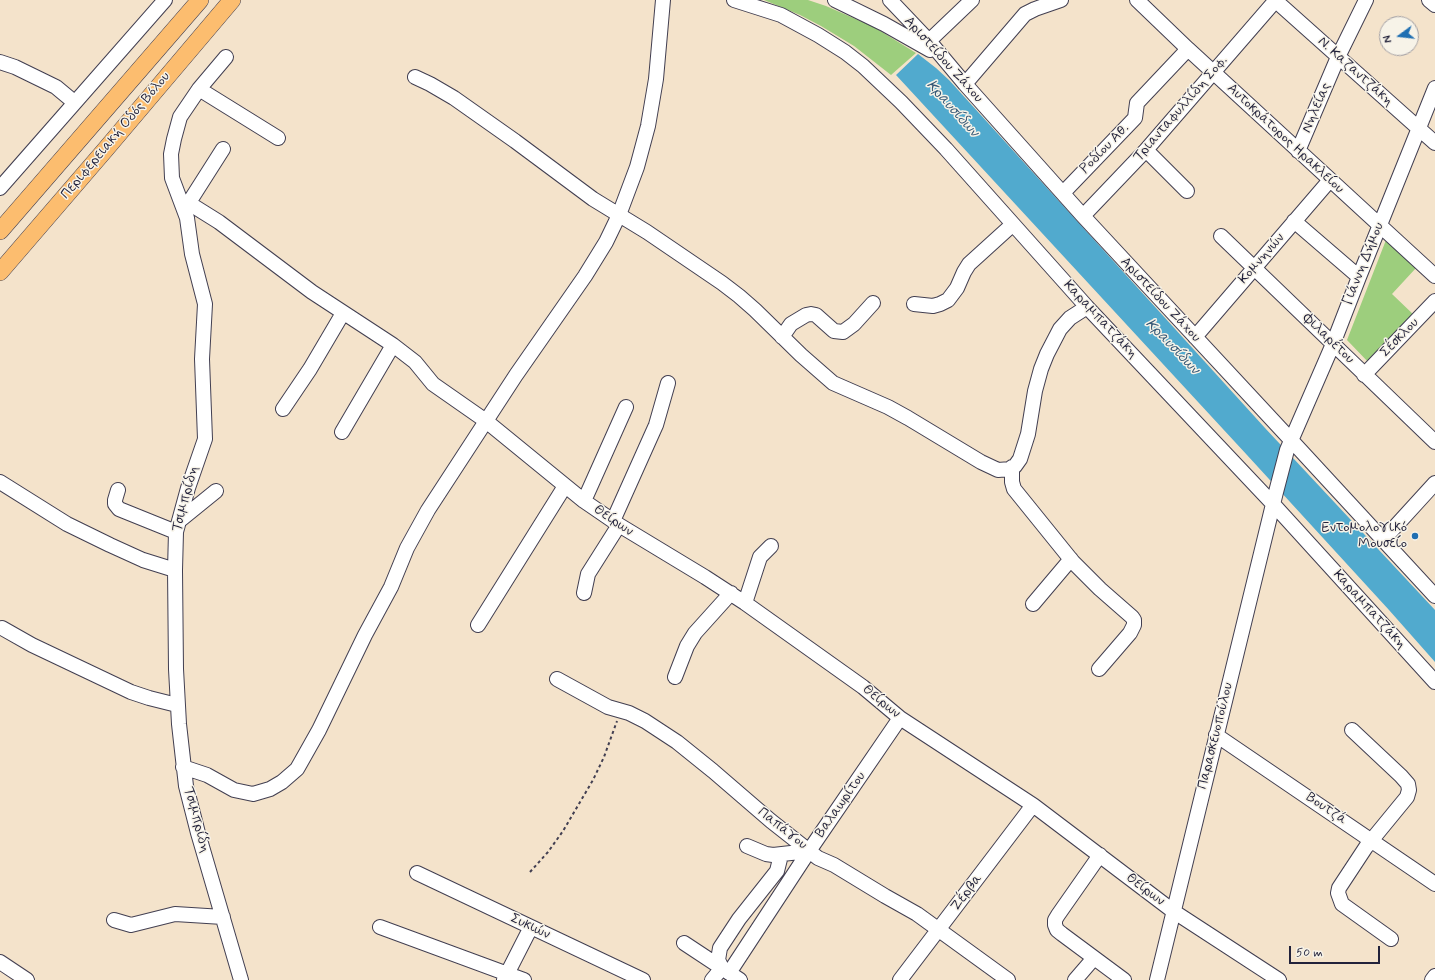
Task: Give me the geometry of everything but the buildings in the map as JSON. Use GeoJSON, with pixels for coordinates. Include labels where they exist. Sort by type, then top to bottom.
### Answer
{"type":"FeatureCollection","features":[{"type":"Feature","properties":{"kind":"main road","name":"Περιφερειακή Οδός Βόλου"},"geometry":{"type":"LineString","coordinates":[[0,231],[200,0]]}},
{"type":"Feature","properties":{"kind":"main road","name":"Περιφερειακή Οδός Βόλου"},"geometry":{"type":"LineString","coordinates":[[0,272],[228,5],[237,0]]}},
{"type":"Feature","properties":{"kind":"street"},"geometry":{"type":"LineString","coordinates":[[1,185],[165,0]]}},
{"type":"Feature","properties":{"kind":"street"},"geometry":{"type":"LineString","coordinates":[[183,767],[207,775],[239,792],[253,794],[270,789],[282,782],[297,769],[319,730],[365,635],[391,587],[419,526],[516,375],[585,276],[606,242],[619,215],[637,167],[648,126],[656,79],[663,0]]}},
{"type":"Feature","properties":{"kind":"street","name":"Καραμπατζάκη"},"geometry":{"type":"LineString","coordinates":[[734,0],[781,15],[806,27],[833,44],[863,66],[896,97],[927,128],[1086,307],[1275,498],[1435,682]]}},
{"type":"Feature","properties":{"kind":"street"},"geometry":{"type":"LineString","coordinates":[[835,0],[918,42],[949,65]]}},
{"type":"Feature","properties":{"kind":"street","name":"Αριστείδου Ζάχου"},"geometry":{"type":"LineString","coordinates":[[890,0],[929,41],[965,84],[1194,337],[1289,445],[1382,540],[1432,586]]}},
{"type":"Feature","properties":{"kind":"street"},"geometry":{"type":"LineString","coordinates":[[929,41],[972,0]]}},
{"type":"Feature","properties":{"kind":"street"},"geometry":{"type":"LineString","coordinates":[[965,84],[1024,14],[1059,0]]}},
{"type":"Feature","properties":{"kind":"street","name":"Αυτοκράτορος Ηρακλείου"},"geometry":{"type":"LineString","coordinates":[[1137,0],[1298,151],[1435,276]]}},
{"type":"Feature","properties":{"kind":"street","name":"Ν. Καζαντζάκη"},"geometry":{"type":"LineString","coordinates":[[1276,0],[1435,143]]}},
{"type":"Feature","properties":{"kind":"street","name":"Τριανταφυλλίδη Σοφ."},"geometry":{"type":"LineString","coordinates":[[1083,216],[1146,150],[1276,0]]}},
{"type":"Feature","properties":{"kind":"street","name":"Νηλείας"},"geometry":{"type":"LineString","coordinates":[[1298,151],[1338,57],[1366,0]]}},
{"type":"Feature","properties":{"kind":"street"},"geometry":{"type":"LineString","coordinates":[[1429,0],[1435,5]]}},
{"type":"Feature","properties":{"kind":"street","name":"Ροδίου Αθ."},"geometry":{"type":"LineString","coordinates":[[1063,193],[1135,118],[1137,103],[1188,49]]}},
{"type":"Feature","properties":{"kind":"street","name":"Τσιμπρίδη"},"geometry":{"type":"LineString","coordinates":[[226,57],[199,89],[180,117],[172,147],[172,178],[185,204],[195,266],[201,284],[205,304],[202,359],[205,433],[178,527],[175,570],[177,705],[186,786],[198,833],[241,980]]}},
{"type":"Feature","properties":{"kind":"street"},"geometry":{"type":"LineString","coordinates":[[0,62],[15,67],[56,87],[74,102]]}},
{"type":"Feature","properties":{"kind":"street"},"geometry":{"type":"LineString","coordinates":[[415,77],[454,98],[593,199],[647,232],[739,296],[832,382],[888,407],[998,470],[1012,467],[1020,458],[1028,434],[1035,391],[1041,369],[1054,339],[1060,329],[1070,318],[1086,307]]}},
{"type":"Feature","properties":{"kind":"street","name":"Γιάννη Δήμου"},"geometry":{"type":"LineString","coordinates":[[1289,445],[1333,344],[1358,277],[1435,88]]}},
{"type":"Feature","properties":{"kind":"street"},"geometry":{"type":"LineString","coordinates":[[199,89],[278,138]]}},
{"type":"Feature","properties":{"kind":"street"},"geometry":{"type":"LineString","coordinates":[[185,204],[223,149]]}},
{"type":"Feature","properties":{"kind":"street"},"geometry":{"type":"LineString","coordinates":[[1146,150],[1187,191]]}},
{"type":"Feature","properties":{"kind":"street","name":"Κομνηνών"},"geometry":{"type":"LineString","coordinates":[[1194,337],[1330,180]]}},
{"type":"Feature","properties":{"kind":"street","name":"Θείρων"},"geometry":{"type":"LineString","coordinates":[[185,204],[195,207],[219,222],[284,272],[343,313],[393,345],[415,362],[433,384],[486,421],[584,501],[616,523],[745,603],[857,683],[900,718],[1033,805],[1173,911],[1279,980]]}},
{"type":"Feature","properties":{"kind":"street"},"geometry":{"type":"LineString","coordinates":[[1294,221],[1358,277]]}},
{"type":"Feature","properties":{"kind":"street"},"geometry":{"type":"LineString","coordinates":[[914,304],[933,306],[948,300],[957,288],[969,264],[1012,225]]}},
{"type":"Feature","properties":{"kind":"street","name":"Φιλαρέτου"},"geometry":{"type":"LineString","coordinates":[[1221,236],[1435,442]]}},
{"type":"Feature","properties":{"kind":"street","name":"Σέσκλου"},"geometry":{"type":"LineString","coordinates":[[1364,375],[1435,301]]}},
{"type":"Feature","properties":{"kind":"street"},"geometry":{"type":"LineString","coordinates":[[782,337],[791,324],[806,315],[811,314],[816,315],[834,331],[844,332],[873,304]]}},
{"type":"Feature","properties":{"kind":"street"},"geometry":{"type":"LineString","coordinates":[[283,410],[310,369],[343,313]]}},
{"type":"Feature","properties":{"kind":"street"},"geometry":{"type":"LineString","coordinates":[[342,432],[393,345]]}},
{"type":"Feature","properties":{"kind":"street"},"geometry":{"type":"LineString","coordinates":[[584,593],[588,574],[616,523],[656,425],[668,383]]}},
{"type":"Feature","properties":{"kind":"street"},"geometry":{"type":"LineString","coordinates":[[584,501],[626,407]]}},
{"type":"Feature","properties":{"kind":"street","name":"Παρασκευοπούλου"},"geometry":{"type":"LineString","coordinates":[[1157,980],[1216,735],[1289,445]]}},
{"type":"Feature","properties":{"kind":"street"},"geometry":{"type":"LineString","coordinates":[[1012,467],[1012,482],[1014,489],[1071,559],[1100,589],[1134,620],[1134,625],[1130,633],[1099,669]]}},
{"type":"Feature","properties":{"kind":"street"},"geometry":{"type":"LineString","coordinates":[[0,482],[67,524],[143,560],[175,570]]}},
{"type":"Feature","properties":{"kind":"street"},"geometry":{"type":"LineString","coordinates":[[1382,540],[1435,483]]}},
{"type":"Feature","properties":{"kind":"street"},"geometry":{"type":"LineString","coordinates":[[478,625],[565,486]]}},
{"type":"Feature","properties":{"kind":"street"},"geometry":{"type":"LineString","coordinates":[[118,490],[115,504],[119,509],[178,527],[216,490]]}},
{"type":"Feature","properties":{"kind":"street"},"geometry":{"type":"LineString","coordinates":[[745,603],[760,557],[771,546]]}},
{"type":"Feature","properties":{"kind":"street"},"geometry":{"type":"LineString","coordinates":[[1033,604],[1071,559]]}},
{"type":"Feature","properties":{"kind":"street"},"geometry":{"type":"LineString","coordinates":[[675,677],[687,646],[695,633],[731,594]]}},
{"type":"Feature","properties":{"kind":"street"},"geometry":{"type":"LineString","coordinates":[[2,628],[32,645],[131,692],[177,705]]}},
{"type":"Feature","properties":{"kind":"street","name":"Παπάγου"},"geometry":{"type":"LineString","coordinates":[[558,679],[608,707],[629,713],[645,721],[677,742],[771,821],[818,858],[834,865],[939,928],[1008,980]]}},
{"type":"Feature","properties":{"kind":"street","name":"Βαλαωρίτου"},"geometry":{"type":"LineString","coordinates":[[712,980],[731,973],[809,851],[900,718]]}},
{"type":"Feature","properties":{"kind":"street"},"geometry":{"type":"LineString","coordinates":[[1352,730],[1408,784],[1407,797],[1371,840],[1339,888],[1338,893],[1342,904],[1391,939]]}},
{"type":"Feature","properties":{"kind":"street","name":"Βουτζά"},"geometry":{"type":"LineString","coordinates":[[1216,735],[1435,884]]}},
{"type":"Feature","properties":{"kind":"street","name":"Ζέρβα"},"geometry":{"type":"LineString","coordinates":[[900,980],[1033,805]]}},
{"type":"Feature","properties":{"kind":"street"},"geometry":{"type":"LineString","coordinates":[[746,846],[766,854],[781,855],[809,851]]}},
{"type":"Feature","properties":{"kind":"street"},"geometry":{"type":"LineString","coordinates":[[731,973],[718,960],[720,948],[739,919],[774,875],[779,867],[781,855]]}},
{"type":"Feature","properties":{"kind":"street"},"geometry":{"type":"LineString","coordinates":[[1100,855],[1058,914],[1055,920],[1055,925],[1057,930],[1124,980]]}},
{"type":"Feature","properties":{"kind":"street","name":"Συκιών"},"geometry":{"type":"LineString","coordinates":[[417,873],[643,980]]}},
{"type":"Feature","properties":{"kind":"street"},"geometry":{"type":"LineString","coordinates":[[114,920],[131,925],[175,914],[223,917]]}},
{"type":"Feature","properties":{"kind":"street"},"geometry":{"type":"LineString","coordinates":[[380,927],[506,977],[524,980]]}},
{"type":"Feature","properties":{"kind":"street"},"geometry":{"type":"LineString","coordinates":[[506,977],[531,927]]}},
{"type":"Feature","properties":{"kind":"street"},"geometry":{"type":"LineString","coordinates":[[684,943],[731,973]]}},
{"type":"Feature","properties":{"kind":"street"},"geometry":{"type":"LineString","coordinates":[[1075,980],[1094,958]]}},
{"type":"Feature","properties":{"kind":"street"},"geometry":{"type":"LineString","coordinates":[[0,962],[23,979]]}},
{"type":"Feature","properties":{"kind":"street"},"geometry":{"type":"LineString","coordinates":[[1432,980],[1435,976]]}},
{"type":"Feature","properties":{"kind":"path"},"geometry":{"type":"LineString","coordinates":[[530,872],[548,852],[562,832],[594,780],[621,711]]}},
{"type":"Feature","properties":{"kind":"green space"},"geometry":{"type":"Polygon","coordinates":[[[764,0],[808,0],[826,6],[874,27],[916,53],[891,75],[854,46],[821,26],[800,15],[764,0]]]}},
{"type":"Feature","properties":{"kind":"green space"},"geometry":{"type":"Polygon","coordinates":[[[1386,240],[1416,268],[1392,294],[1415,316],[1370,364],[1347,340],[1386,240]]]}},
{"type":"Feature","properties":{"kind":"water","name":"Κραυσίδων"},"geometry":{"type":"Polygon","coordinates":[[[918,54],[949,80],[1265,428],[1435,610],[1435,662],[1247,455],[896,75],[918,54]]]}},
{"type":"Feature","properties":{"kind":"place","name":"Εντομολογικό Mουσείο"},"geometry":{"type":"Point","coordinates":[1415,536]}}]}
